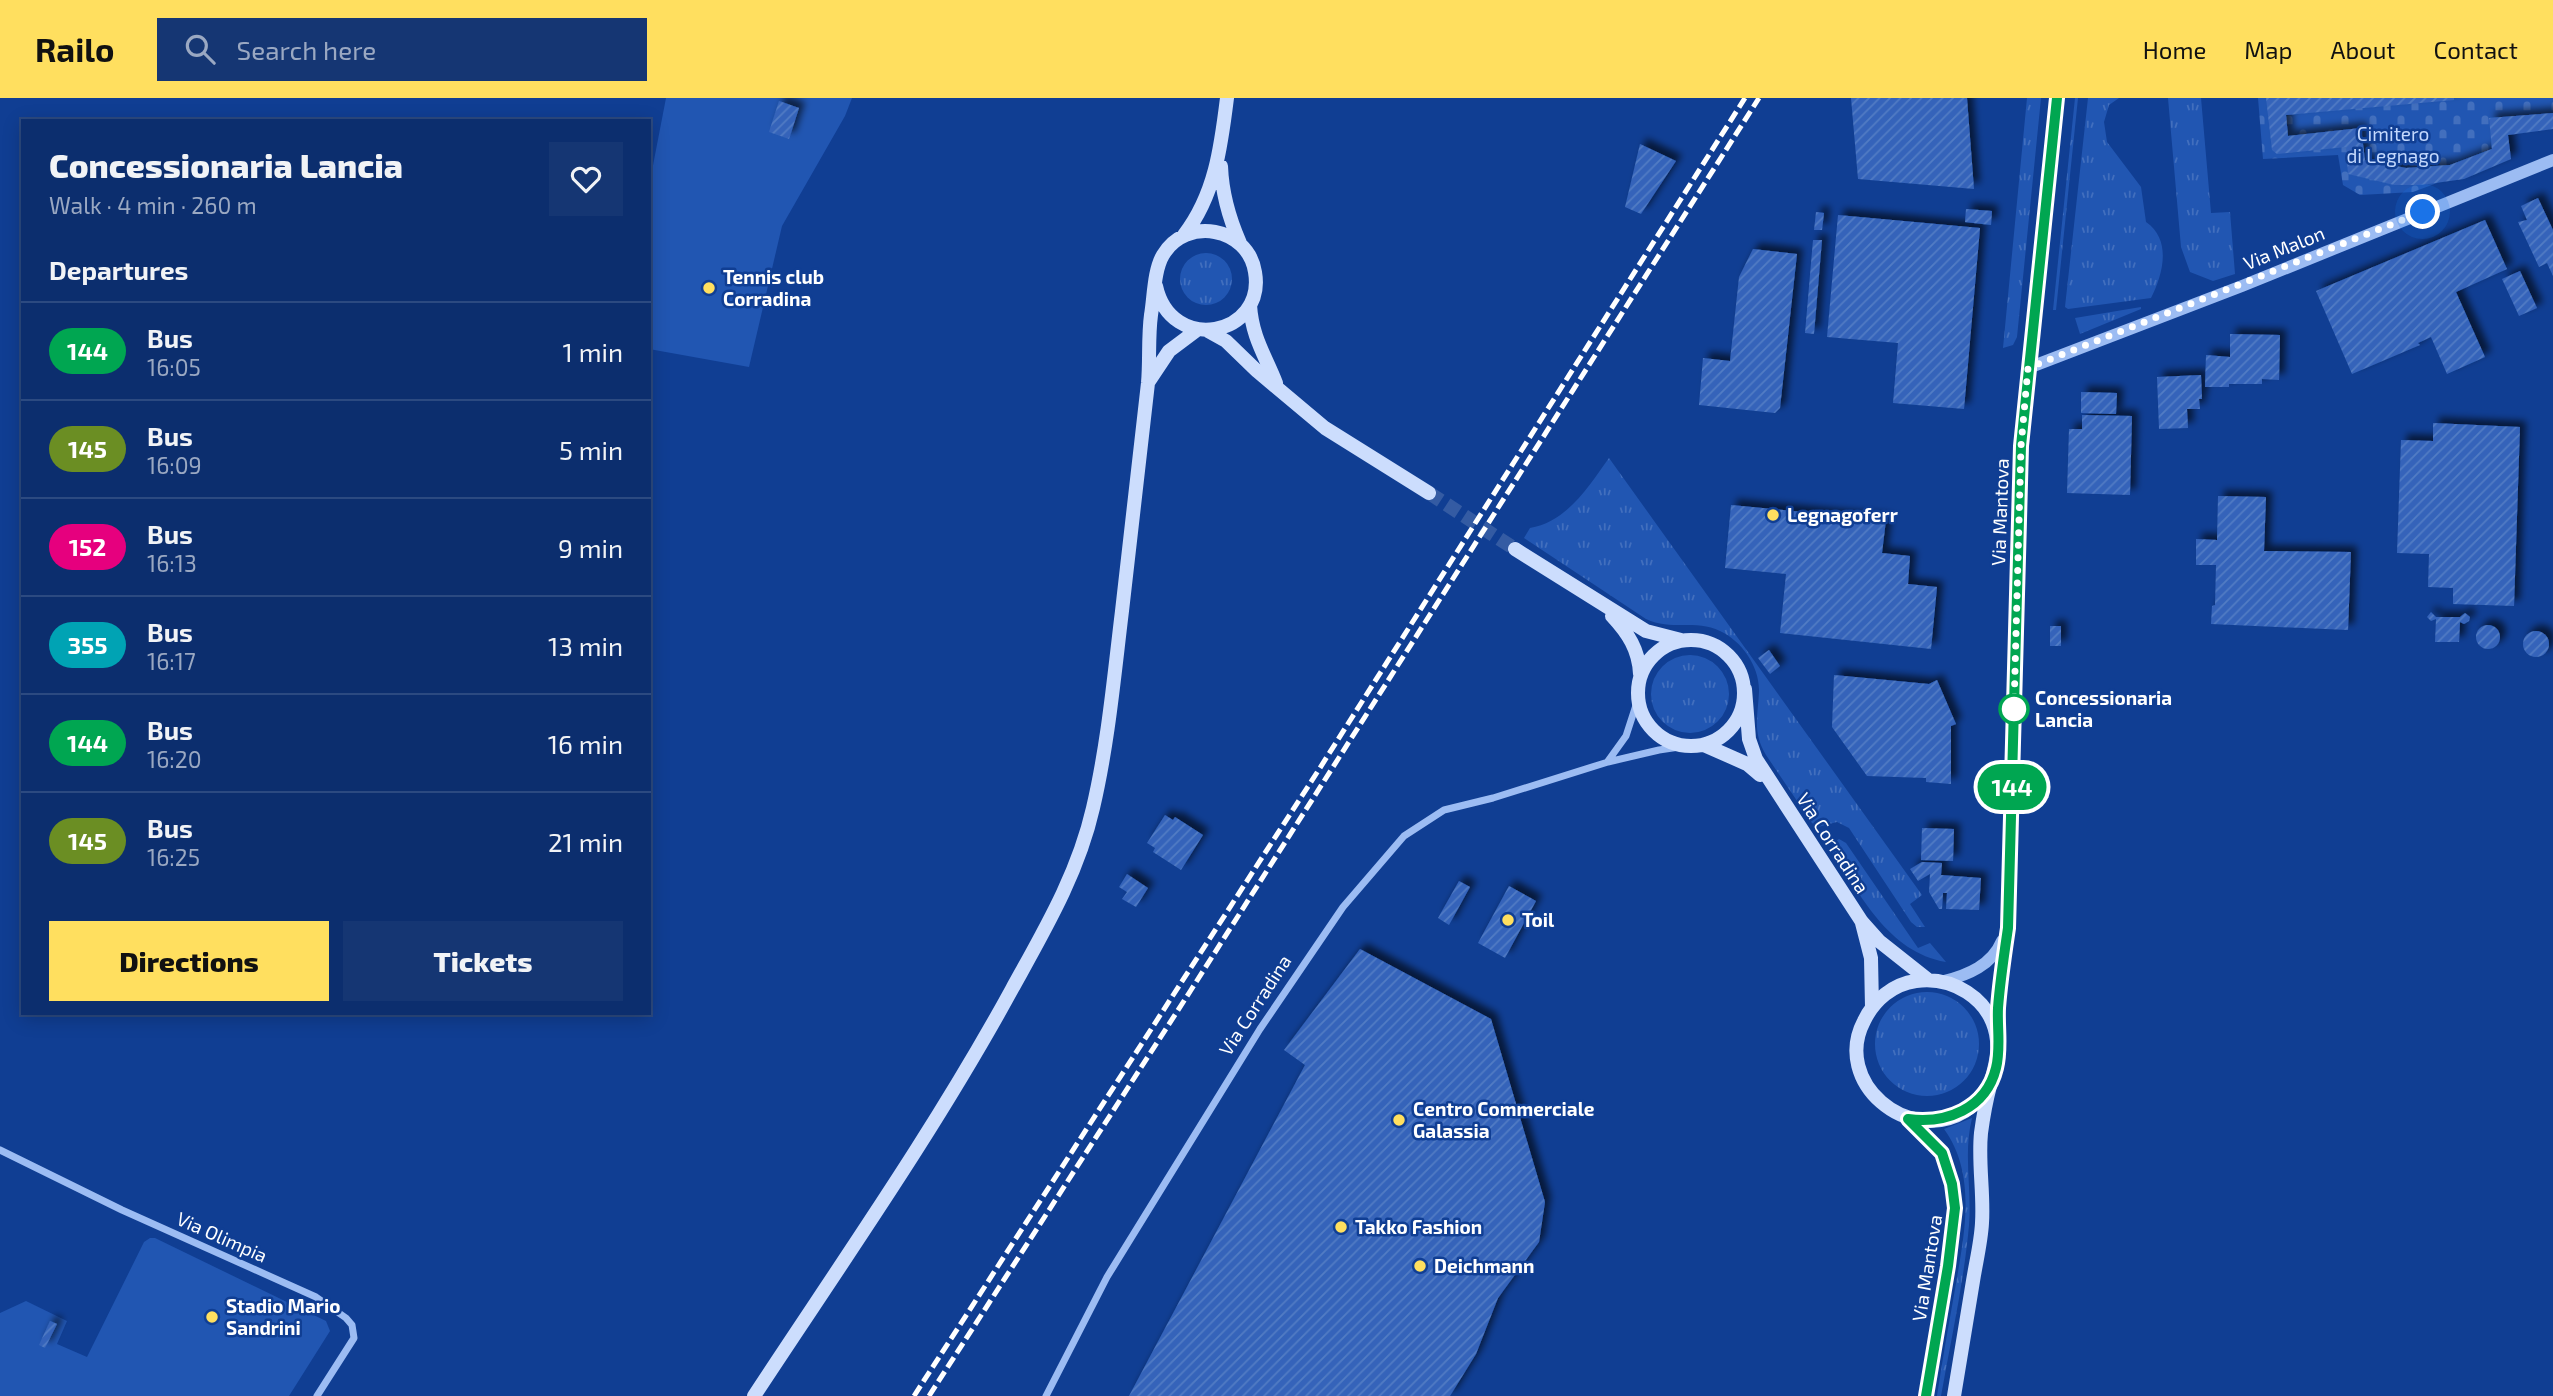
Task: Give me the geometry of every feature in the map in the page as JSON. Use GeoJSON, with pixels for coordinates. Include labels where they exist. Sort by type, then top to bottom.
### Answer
{"type":"FeatureCollection","features":[{"type":"Feature","properties":{"kind":"main road"},"geometry":{"type":"LineString","coordinates":[[754,1396],[980,1047],[1062,900],[1093,810],[1109,725],[1148,382],[1150,321],[1156,274],[1165,251],[1183,236],[1199,215],[1211,186],[1221,144],[1227,98]]}},
{"type":"Feature","properties":{"kind":"main road"},"geometry":{"type":"LineString","coordinates":[[1221,144],[1222,184],[1228,216],[1256,273],[1250,305],[1251,325],[1258,348],[1268,363],[1276,385]]}},
{"type":"Feature","properties":{"kind":"main road"},"geometry":{"type":"LineString","coordinates":[[1183,236],[1207,230],[1230,236],[1240,243]]}},
{"type":"Feature","properties":{"kind":"main road"},"geometry":{"type":"LineString","coordinates":[[1156,286],[1165,310],[1185,326],[1226,341],[1325,428],[1429,493]]}},
{"type":"Feature","properties":{"kind":"main road"},"geometry":{"type":"LineString","coordinates":[[1148,382],[1169,351],[1203,331],[1232,324],[1250,305]]}},
{"type":"Feature","properties":{"kind":"main road"},"geometry":{"type":"LineString","coordinates":[[1515,549],[1646,631],[1681,640],[1707,642],[1716,645],[1730,656],[1740,671],[1745,689],[1739,718],[1730,730],[1704,745],[1686,746],[1668,741],[1654,731],[1643,716],[1638,699],[1640,662],[1631,639],[1604,607]]}},
{"type":"Feature","properties":{"kind":"main road"},"geometry":{"type":"LineString","coordinates":[[1640,677],[1655,653],[1681,640]]}},
{"type":"Feature","properties":{"kind":"main road","name":"Via Corradina"},"geometry":{"type":"LineString","coordinates":[[1745,689],[1749,739],[1756,759],[1771,786],[1861,922],[1879,941],[1927,979]]}},
{"type":"Feature","properties":{"kind":"main road","name":"Via Corradina"},"geometry":{"type":"LineString","coordinates":[[1704,745],[1747,764],[1771,786]]}},
{"type":"Feature","properties":{"kind":"main road","name":"Via Corradina"},"geometry":{"type":"LineString","coordinates":[[1861,922],[1871,958],[1872,1007]]}},
{"type":"Feature","properties":{"kind":"main road","name":"Via Mantova"},"geometry":{"type":"LineString","coordinates":[[1926,1396],[1948,1266],[1955,1208],[1952,1184],[1942,1153],[1908,1119],[1890,1111],[1875,1098],[1864,1081],[1858,1063],[1857,1043],[1862,1024],[1883,995],[1897,987],[1927,979],[1959,986],[1972,995],[1987,1012],[1996,1032],[1997,1059],[1981,1133],[1982,1226],[1954,1396]]}},
{"type":"Feature","properties":{"kind":"main road"},"geometry":{"type":"LineString","coordinates":[[1908,1119],[1946,1119],[1979,1100],[1990,1084]]}},
{"type":"Feature","properties":{"kind":"street","name":"Via Mantova"},"geometry":{"type":"LineString","coordinates":[[1996,1032],[2008,928],[2021,446],[2057,98]]}},
{"type":"Feature","properties":{"kind":"street","name":"Via Malon"},"geometry":{"type":"LineString","coordinates":[[2028,368],[2242,286],[2553,159]]}},
{"type":"Feature","properties":{"kind":"street"},"geometry":{"type":"LineString","coordinates":[[1608,762],[1626,736],[1638,699]]}},
{"type":"Feature","properties":{"kind":"street","name":"Via Corradina"},"geometry":{"type":"LineString","coordinates":[[1046,1396],[1107,1277],[1260,1029],[1343,907],[1405,836],[1444,810],[1518,791],[1608,762],[1686,746]]}},
{"type":"Feature","properties":{"kind":"street","name":"Via Mantova"},"geometry":{"type":"LineString","coordinates":[[1944,982],[1973,972],[1989,959],[1999,950],[2008,928]]}},
{"type":"Feature","properties":{"kind":"street","name":"Via Olimpia"},"geometry":{"type":"LineString","coordinates":[[0,1150],[122,1210],[316,1297],[346,1318],[352,1325],[354,1338],[317,1396]]}},
{"type":"Feature","properties":{"kind":"green space","name":"Tennis club Corradina"},"geometry":{"type":"Polygon","coordinates":[[[666,98],[852,98],[845,116],[782,226],[749,367],[651,349],[651,176],[666,98]]]}},
{"type":"Feature","properties":{"kind":"green space"},"geometry":{"type":"Polygon","coordinates":[[[2027,98],[2041,98],[2017,337],[2013,345],[2003,348],[2027,98]]]}},
{"type":"Feature","properties":{"kind":"green space"},"geometry":{"type":"Polygon","coordinates":[[[2075,98],[2078,98],[2056,310],[2053,310],[2075,98]]]}},
{"type":"Feature","properties":{"kind":"green space"},"geometry":{"type":"Polygon","coordinates":[[[2088,98],[2119,98],[2109,105],[2104,122],[2107,142],[2141,187],[2146,222],[2159,238],[2163,258],[2159,279],[2151,298],[2068,309],[2065,307],[2088,98]]]}},
{"type":"Feature","properties":{"kind":"green space"},"geometry":{"type":"Polygon","coordinates":[[[2168,98],[2201,98],[2211,213],[2230,212],[2235,274],[2213,281],[2190,272],[2181,247],[2168,98]]]}},
{"type":"Feature","properties":{"kind":"green space","name":"Cimitero di Legnago"},"geometry":{"type":"Polygon","coordinates":[[[2258,98],[2553,98],[2553,123],[2505,132],[2505,159],[2460,170],[2413,192],[2360,195],[2343,185],[2338,155],[2263,159],[2258,98]]]}},
{"type":"Feature","properties":{"kind":"green space"},"geometry":{"type":"Polygon","coordinates":[[[1206,253],[1225,260],[1232,279],[1225,298],[1206,305],[1187,298],[1180,279],[1187,260],[1206,253]]]}},
{"type":"Feature","properties":{"kind":"green space"},"geometry":{"type":"Polygon","coordinates":[[[2141,307],[2080,334],[2075,318],[2141,307]]]}},
{"type":"Feature","properties":{"kind":"green space"},"geometry":{"type":"Polygon","coordinates":[[[1609,458],[1922,895],[1910,904],[1925,927],[1917,927],[1911,922],[1849,828],[1837,822],[1818,827],[1812,823],[1766,755],[1757,731],[1759,683],[1753,664],[1736,641],[1711,628],[1665,624],[1646,619],[1524,538],[1530,528],[1566,511],[1585,491],[1609,458]]]}},
{"type":"Feature","properties":{"kind":"green space"},"geometry":{"type":"Polygon","coordinates":[[[1690,655],[1705,658],[1722,672],[1729,694],[1726,709],[1712,726],[1690,733],[1675,730],[1658,716],[1651,694],[1654,679],[1668,662],[1690,655]]]}},
{"type":"Feature","properties":{"kind":"green space"},"geometry":{"type":"Polygon","coordinates":[[[1839,839],[1846,843],[1918,948],[1930,943],[1946,962],[1908,947],[1878,919],[1831,851],[1833,843],[1839,839]]]}},
{"type":"Feature","properties":{"kind":"green space"},"geometry":{"type":"Polygon","coordinates":[[[1927,992],[1947,996],[1964,1007],[1975,1024],[1979,1044],[1975,1064],[1964,1081],[1947,1092],[1927,1096],[1907,1092],[1890,1081],[1879,1064],[1875,1044],[1879,1024],[1890,1007],[1907,996],[1927,992]]]}},
{"type":"Feature","properties":{"kind":"green space"},"geometry":{"type":"Polygon","coordinates":[[[1972,1118],[1968,1145],[1970,1211],[1967,1246],[1941,1396],[1937,1396],[1966,1210],[1962,1168],[1944,1129],[1972,1118]]]}},
{"type":"Feature","properties":{"kind":"green space","name":"Stadio Mario Sandrini"},"geometry":{"type":"Polygon","coordinates":[[[155,1238],[326,1321],[330,1331],[289,1396],[0,1396],[0,1313],[26,1301],[67,1321],[57,1344],[87,1357],[144,1242],[155,1238]]]}},
{"type":"Feature","properties":{"kind":"building"},"geometry":{"type":"Polygon","coordinates":[[[1851,98],[1967,98],[1974,189],[1858,179],[1851,98]]]}},
{"type":"Feature","properties":{"kind":"building"},"geometry":{"type":"Polygon","coordinates":[[[2266,98],[2454,98],[2286,115],[2288,136],[2361,128],[2365,160],[2406,168],[2450,165],[2492,149],[2489,118],[2553,113],[2553,129],[2508,135],[2511,159],[2464,179],[2421,185],[2394,185],[2348,174],[2346,147],[2277,154],[2272,150],[2266,98]]]}},
{"type":"Feature","properties":{"kind":"building"},"geometry":{"type":"Polygon","coordinates":[[[779,101],[799,108],[789,139],[769,132],[779,101]]]}},
{"type":"Feature","properties":{"kind":"building"},"geometry":{"type":"Polygon","coordinates":[[[1640,144],[1676,161],[1641,214],[1625,207],[1640,144]]]}},
{"type":"Feature","properties":{"kind":"building"},"geometry":{"type":"Polygon","coordinates":[[[2538,198],[2553,230],[2553,276],[2547,263],[2539,267],[2518,222],[2527,220],[2521,206],[2538,198]]]}},
{"type":"Feature","properties":{"kind":"building"},"geometry":{"type":"Polygon","coordinates":[[[1966,209],[1992,211],[1991,225],[1965,222],[1966,209]]]}},
{"type":"Feature","properties":{"kind":"building"},"geometry":{"type":"Polygon","coordinates":[[[1816,212],[1824,213],[1822,230],[1814,230],[1816,212]]]}},
{"type":"Feature","properties":{"kind":"building"},"geometry":{"type":"Polygon","coordinates":[[[1838,215],[1980,228],[1964,409],[1893,403],[1898,343],[1827,337],[1838,215]]]}},
{"type":"Feature","properties":{"kind":"building"},"geometry":{"type":"Polygon","coordinates":[[[2485,220],[2507,269],[2456,292],[2485,357],[2447,374],[2431,337],[2418,343],[2420,345],[2352,374],[2316,291],[2485,220]]]}},
{"type":"Feature","properties":{"kind":"building"},"geometry":{"type":"Polygon","coordinates":[[[1813,240],[1822,240],[1814,334],[1805,333],[1813,240]]]}},
{"type":"Feature","properties":{"kind":"building"},"geometry":{"type":"Polygon","coordinates":[[[1753,249],[1797,254],[1780,408],[1775,413],[1699,405],[1703,358],[1730,361],[1739,277],[1753,249]]]}},
{"type":"Feature","properties":{"kind":"building"},"geometry":{"type":"Polygon","coordinates":[[[2520,271],[2537,308],[2519,316],[2502,279],[2520,271]]]}},
{"type":"Feature","properties":{"kind":"building"},"geometry":{"type":"Polygon","coordinates":[[[2230,334],[2280,335],[2279,380],[2262,379],[2262,384],[2205,387],[2206,355],[2230,357],[2230,334]]]}},
{"type":"Feature","properties":{"kind":"building"},"geometry":{"type":"Polygon","coordinates":[[[2201,375],[2200,409],[2187,409],[2188,428],[2159,429],[2157,377],[2201,375]]]}},
{"type":"Feature","properties":{"kind":"building"},"geometry":{"type":"Polygon","coordinates":[[[2081,392],[2117,393],[2116,414],[2081,413],[2081,392]]]}},
{"type":"Feature","properties":{"kind":"building"},"geometry":{"type":"Polygon","coordinates":[[[2082,415],[2132,416],[2130,495],[2067,493],[2069,429],[2082,429],[2082,415]]]}},
{"type":"Feature","properties":{"kind":"building"},"geometry":{"type":"Polygon","coordinates":[[[2433,423],[2520,427],[2514,606],[2453,604],[2453,588],[2428,587],[2429,554],[2397,553],[2401,440],[2433,441],[2433,423]]]}},
{"type":"Feature","properties":{"kind":"building"},"geometry":{"type":"Polygon","coordinates":[[[2218,496],[2266,497],[2264,551],[2351,552],[2348,630],[2211,624],[2212,606],[2215,605],[2216,565],[2196,565],[2196,539],[2217,540],[2218,496]]]}},
{"type":"Feature","properties":{"kind":"building"},"geometry":{"type":"Polygon","coordinates":[[[1731,505],[1886,520],[1882,553],[1910,556],[1908,584],[1937,587],[1931,649],[1780,633],[1786,574],[1725,568],[1731,505]]]}},
{"type":"Feature","properties":{"kind":"building"},"geometry":{"type":"Polygon","coordinates":[[[2431,612],[2436,617],[2460,617],[2465,613],[2470,617],[2464,624],[2460,622],[2459,642],[2435,642],[2436,619],[2431,621],[2427,617],[2431,612]]]}},
{"type":"Feature","properties":{"kind":"building"},"geometry":{"type":"Polygon","coordinates":[[[2488,625],[2497,628],[2500,637],[2497,646],[2488,649],[2479,646],[2476,637],[2479,628],[2488,625]]]}},
{"type":"Feature","properties":{"kind":"building"},"geometry":{"type":"Polygon","coordinates":[[[2050,626],[2061,626],[2061,646],[2050,646],[2050,626]]]}},
{"type":"Feature","properties":{"kind":"building"},"geometry":{"type":"Polygon","coordinates":[[[2536,631],[2545,635],[2549,644],[2545,653],[2536,657],[2527,653],[2523,644],[2527,635],[2536,631]]]}},
{"type":"Feature","properties":{"kind":"building"},"geometry":{"type":"Polygon","coordinates":[[[1769,650],[1780,666],[1770,674],[1758,658],[1769,650]]]}},
{"type":"Feature","properties":{"kind":"building"},"geometry":{"type":"Polygon","coordinates":[[[1834,675],[1929,684],[1937,680],[1956,724],[1951,726],[1951,784],[1926,782],[1926,778],[1867,776],[1832,727],[1834,675]]]}},
{"type":"Feature","properties":{"kind":"building"},"geometry":{"type":"Polygon","coordinates":[[[1165,815],[1173,820],[1175,817],[1203,835],[1181,870],[1153,852],[1155,848],[1147,843],[1165,815]]]}},
{"type":"Feature","properties":{"kind":"building"},"geometry":{"type":"Polygon","coordinates":[[[1922,828],[1954,829],[1953,861],[1921,860],[1922,828]]]}},
{"type":"Feature","properties":{"kind":"building"},"geometry":{"type":"Polygon","coordinates":[[[1922,862],[1942,863],[1941,875],[1981,878],[1979,910],[1946,909],[1947,893],[1943,893],[1942,909],[1939,909],[1929,892],[1930,874],[1918,881],[1910,869],[1922,862]]]}},
{"type":"Feature","properties":{"kind":"building"},"geometry":{"type":"Polygon","coordinates":[[[1127,874],[1148,888],[1136,907],[1122,899],[1127,892],[1119,887],[1127,874]]]}},
{"type":"Feature","properties":{"kind":"building"},"geometry":{"type":"Polygon","coordinates":[[[1459,881],[1470,887],[1449,925],[1438,918],[1459,881]]]}},
{"type":"Feature","properties":{"kind":"building","name":"Toil"},"geometry":{"type":"Polygon","coordinates":[[[1509,886],[1536,901],[1505,958],[1478,943],[1509,886]]]}},
{"type":"Feature","properties":{"kind":"building","name":"Centro Commerciale Galassia"},"geometry":{"type":"Polygon","coordinates":[[[1360,949],[1491,1019],[1545,1202],[1539,1242],[1498,1298],[1476,1354],[1450,1396],[1129,1396],[1305,1065],[1284,1050],[1360,949]]]}},
{"type":"Feature","properties":{"kind":"building"},"geometry":{"type":"Polygon","coordinates":[[[50,1321],[57,1324],[45,1348],[39,1345],[50,1321]]]}},
{"type":"Feature","properties":{"kind":"tunnel"},"geometry":{"type":"LineString","coordinates":[[1429,493],[1515,549]]}},
{"type":"Feature","properties":{"kind":"railway"},"geometry":{"type":"LineString","coordinates":[[914,1396],[1318,771],[1745,98]]}},
{"type":"Feature","properties":{"kind":"railway"},"geometry":{"type":"LineString","coordinates":[[929,1396],[1759,98]]}},
{"type":"Feature","properties":{"kind":"bus line","name":"144"},"geometry":{"type":"LineString","coordinates":[[1926,1396],[1955,1208],[1952,1184],[1942,1153],[1908,1119],[1946,1119],[1964,1111],[1979,1100],[1990,1084],[1996,1068],[1998,1002],[2008,928],[2021,446],[2057,98]]}},
{"type":"Feature","properties":{"kind":"place","name":"Tennis club Corradina"},"geometry":{"type":"Point","coordinates":[709,288]}},
{"type":"Feature","properties":{"kind":"place","name":"Legnagoferr"},"geometry":{"type":"Point","coordinates":[1773,515]}},
{"type":"Feature","properties":{"kind":"place","name":"Concessionaria Lancia"},"geometry":{"type":"Point","coordinates":[2014,709]}},
{"type":"Feature","properties":{"kind":"place","name":"Toil"},"geometry":{"type":"Point","coordinates":[1508,920]}},
{"type":"Feature","properties":{"kind":"place","name":"Centro Commerciale Galassia"},"geometry":{"type":"Point","coordinates":[1399,1120]}},
{"type":"Feature","properties":{"kind":"place","name":"Takko Fashion"},"geometry":{"type":"Point","coordinates":[1341,1227]}},
{"type":"Feature","properties":{"kind":"place","name":"Deichmann"},"geometry":{"type":"Point","coordinates":[1420,1266]}},
{"type":"Feature","properties":{"kind":"place","name":"Stadio Mario Sandrini"},"geometry":{"type":"Point","coordinates":[212,1317]}},
{"type":"Feature","properties":{"kind":"route"},"geometry":{"type":"LineString","coordinates":[[2014,709],[2021,446],[2028,368],[2242,286],[2423,212]]}}]}
